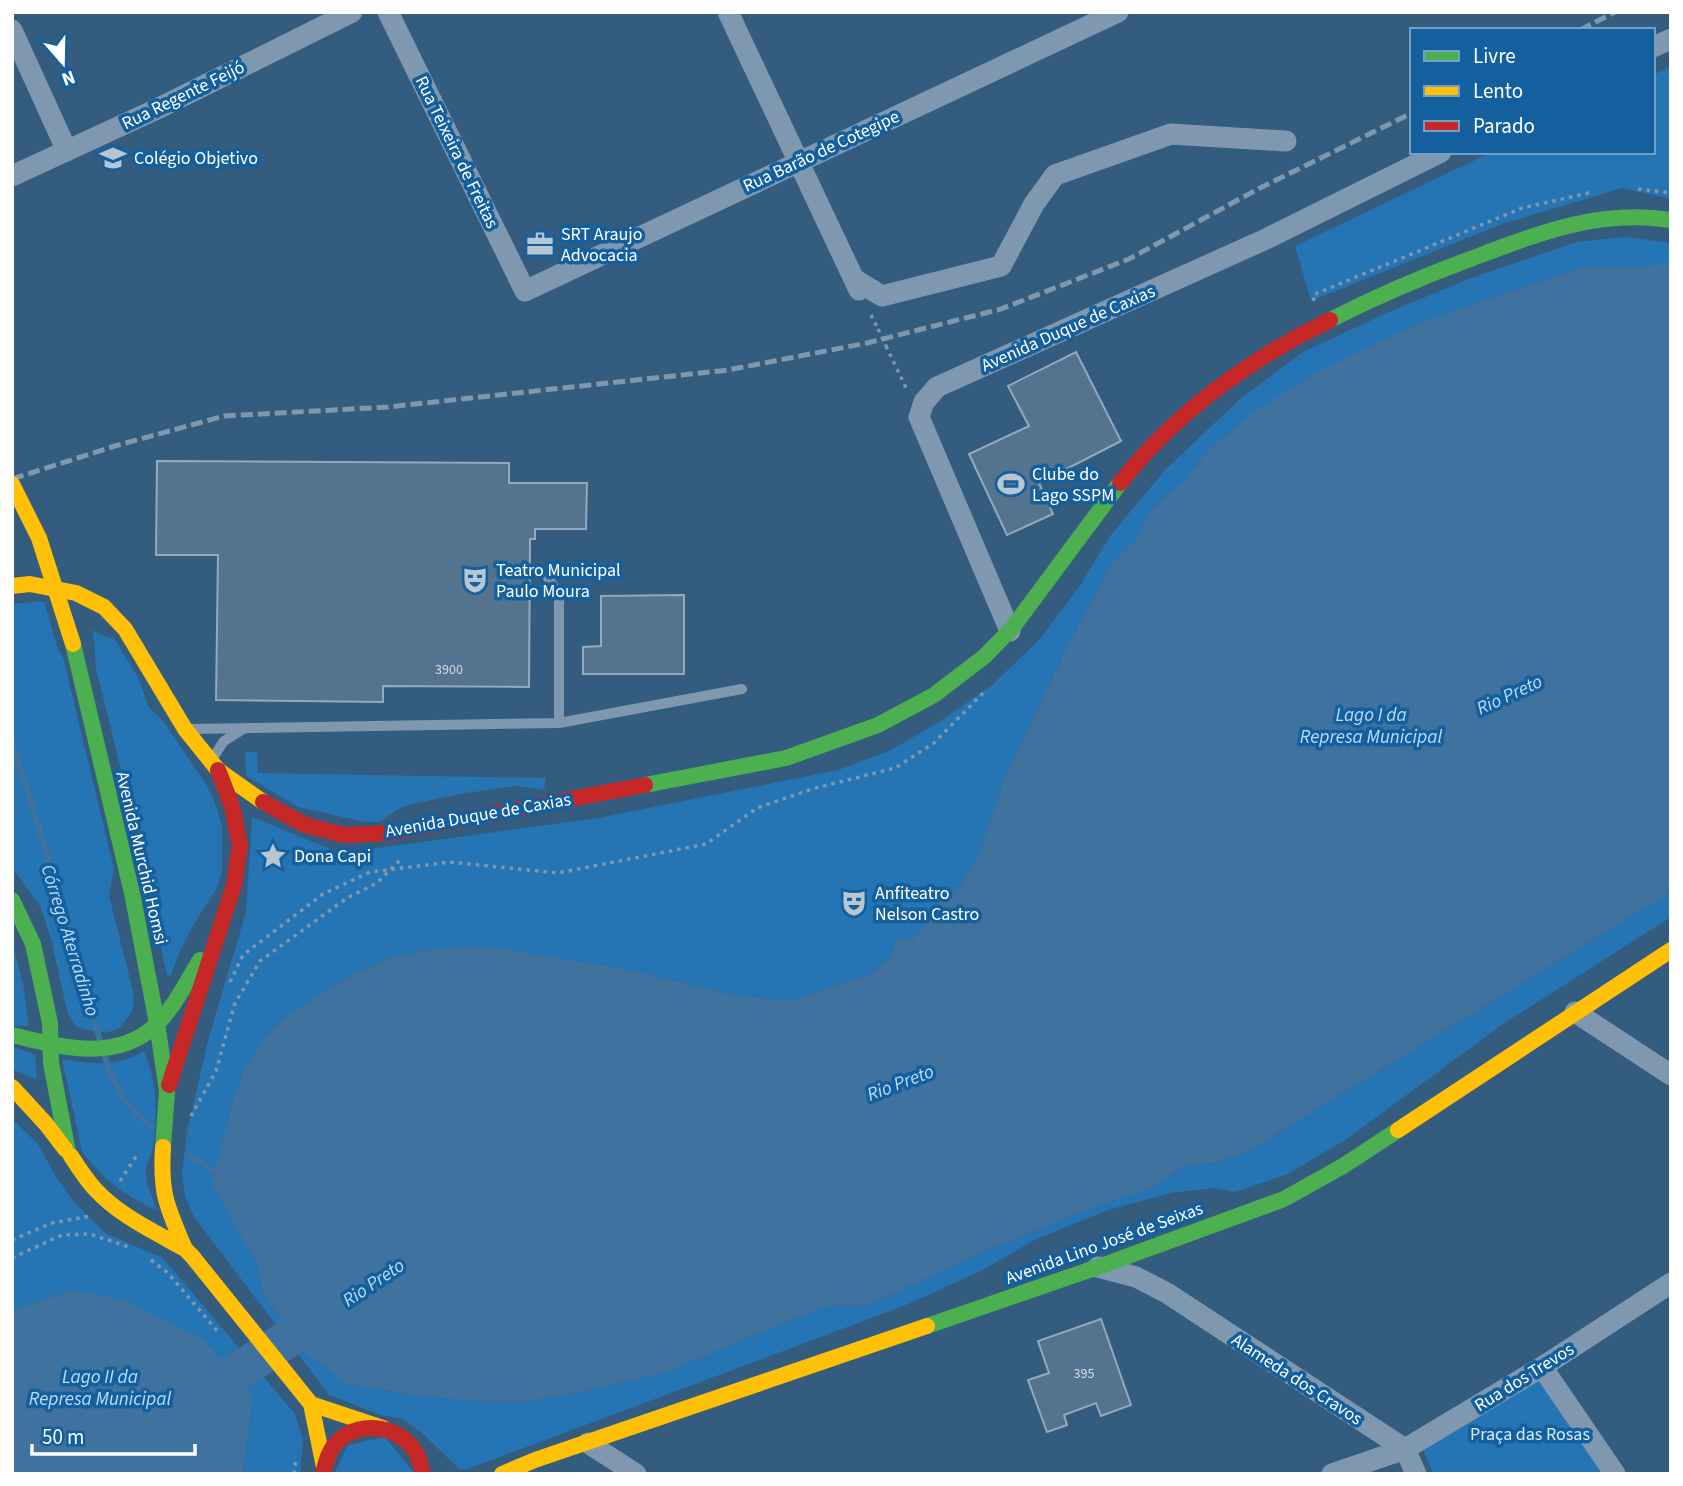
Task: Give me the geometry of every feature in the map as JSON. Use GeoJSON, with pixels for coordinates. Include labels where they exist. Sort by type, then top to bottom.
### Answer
{"type":"FeatureCollection","features":[{"type":"Feature","properties":{"kind":"main road","name":"Avenida Duque de Caxias"},"geometry":{"type":"LineString","coordinates":[[12,586],[30,584],[76,593],[104,607],[125,629],[185,729],[214,766],[271,807],[304,825],[344,835],[391,833],[786,758],[841,742],[895,718],[975,667],[1010,631],[1128,473],[1180,419],[1233,377],[1294,337],[1453,265],[1521,240],[1597,217],[1648,215],[1671,220]]}},
{"type":"Feature","properties":{"kind":"main road","name":"Avenida Murchid Homsi"},"geometry":{"type":"LineString","coordinates":[[12,484],[39,538],[73,645],[132,893],[167,1091],[161,1179],[166,1205],[185,1249],[308,1400],[324,1470]]}},
{"type":"Feature","properties":{"kind":"main road"},"geometry":{"type":"LineString","coordinates":[[167,1091],[234,885],[240,845],[232,806],[214,766]]}},
{"type":"Feature","properties":{"kind":"main road","name":"Avenida Murchid Homsi"},"geometry":{"type":"LineString","coordinates":[[12,900],[33,944],[50,1023],[51,1063],[68,1152],[93,1187],[107,1200],[124,1214],[185,1249]]}},
{"type":"Feature","properties":{"kind":"main road"},"geometry":{"type":"LineString","coordinates":[[12,1035],[90,1051],[117,1048],[142,1036],[157,1023],[223,922]]}},
{"type":"Feature","properties":{"kind":"main road","name":"Avenida Lino José de Seixas"},"geometry":{"type":"LineString","coordinates":[[502,1474],[1098,1267],[1284,1199],[1375,1145],[1671,950]]}},
{"type":"Feature","properties":{"kind":"main road"},"geometry":{"type":"LineString","coordinates":[[12,1087],[68,1152]]}},
{"type":"Feature","properties":{"kind":"main road"},"geometry":{"type":"LineString","coordinates":[[308,1400],[398,1433],[411,1443],[419,1456],[424,1474]]}},
{"type":"Feature","properties":{"kind":"main road"},"geometry":{"type":"LineString","coordinates":[[324,1470],[329,1452],[339,1440],[352,1431],[383,1427]]}},
{"type":"Feature","properties":{"kind":"street","name":"Rua Regente Feijó"},"geometry":{"type":"LineString","coordinates":[[12,176],[352,12]]}},
{"type":"Feature","properties":{"kind":"street","name":"Rua Teixeira de Freitas"},"geometry":{"type":"LineString","coordinates":[[388,12],[525,291]]}},
{"type":"Feature","properties":{"kind":"street"},"geometry":{"type":"LineString","coordinates":[[728,12],[858,287],[882,296],[1002,265],[1034,204],[1055,175],[1171,134],[1286,141]]}},
{"type":"Feature","properties":{"kind":"street","name":"Rua Barão de Cotegipe"},"geometry":{"type":"LineString","coordinates":[[525,291],[1093,18],[1118,12]]}},
{"type":"Feature","properties":{"kind":"street"},"geometry":{"type":"LineString","coordinates":[[12,30],[67,151]]}},
{"type":"Feature","properties":{"kind":"street"},"geometry":{"type":"LineString","coordinates":[[1655,46],[1671,39]]}},
{"type":"Feature","properties":{"kind":"street","name":"Avenida Duque de Caxias"},"geometry":{"type":"LineString","coordinates":[[1010,631],[919,417],[924,402],[937,387],[1266,239],[1437,154]]}},
{"type":"Feature","properties":{"kind":"street"},"geometry":{"type":"LineString","coordinates":[[1575,1012],[1671,1075]]}},
{"type":"Feature","properties":{"kind":"street"},"geometry":{"type":"LineString","coordinates":[[1155,1246],[1153,1265],[1167,1293]]}},
{"type":"Feature","properties":{"kind":"street","name":"Alameda dos Cravos"},"geometry":{"type":"LineString","coordinates":[[1098,1267],[1128,1274],[1167,1293],[1405,1449]]}},
{"type":"Feature","properties":{"kind":"street","name":"Rua dos Trevos"},"geometry":{"type":"LineString","coordinates":[[1332,1474],[1405,1449],[1542,1367],[1671,1283]]}},
{"type":"Feature","properties":{"kind":"street"},"geometry":{"type":"LineString","coordinates":[[1542,1367],[1615,1474]]}},
{"type":"Feature","properties":{"kind":"street"},"geometry":{"type":"LineString","coordinates":[[588,1443],[635,1474]]}},
{"type":"Feature","properties":{"kind":"street"},"geometry":{"type":"LineString","coordinates":[[1405,1449],[1416,1474]]}},
{"type":"Feature","properties":{"kind":"lane"},"geometry":{"type":"LineString","coordinates":[[548,578],[559,594],[559,723]]}},
{"type":"Feature","properties":{"kind":"lane"},"geometry":{"type":"LineString","coordinates":[[185,729],[559,723],[742,689]]}},
{"type":"Feature","properties":{"kind":"lane"},"geometry":{"type":"LineString","coordinates":[[214,766],[224,741],[248,727]]}},
{"type":"Feature","properties":{"kind":"path"},"geometry":{"type":"LineString","coordinates":[[878,328],[899,374]]}},
{"type":"Feature","properties":{"kind":"path"},"geometry":{"type":"LineString","coordinates":[[227,989],[243,955],[323,894],[370,872],[450,862],[558,873],[706,844],[757,808],[812,789],[895,768],[934,743],[991,684]]}},
{"type":"Feature","properties":{"kind":"path"},"geometry":{"type":"LineString","coordinates":[[189,1118],[216,1071],[235,1003],[260,961],[347,898],[377,883],[410,850]]}},
{"type":"Feature","properties":{"kind":"path"},"geometry":{"type":"LineString","coordinates":[[12,1240],[52,1223],[79,1220],[95,1214],[144,1143],[164,1142]]}},
{"type":"Feature","properties":{"kind":"path"},"geometry":{"type":"LineString","coordinates":[[12,1258],[62,1235],[90,1234],[140,1251]]}},
{"type":"Feature","properties":{"kind":"path"},"geometry":{"type":"LineString","coordinates":[[149,1259],[168,1273],[220,1333]]}},
{"type":"Feature","properties":{"kind":"green space"},"geometry":{"type":"Polygon","coordinates":[[[1671,66],[1671,199],[1622,188],[1502,224],[1311,301],[1295,246],[1488,154],[1655,154],[1655,74],[1671,66]]]}},
{"type":"Feature","properties":{"kind":"green space"},"geometry":{"type":"Polygon","coordinates":[[[1626,237],[1671,243],[1671,266],[1583,267],[1414,325],[1368,349],[1206,452],[1184,482],[1153,507],[1135,540],[1111,564],[1065,651],[1003,781],[980,850],[960,886],[938,900],[937,912],[912,940],[898,937],[891,956],[872,973],[793,1000],[742,997],[621,968],[499,948],[458,946],[419,951],[388,959],[355,973],[285,1016],[243,1072],[232,1102],[213,1184],[256,1263],[263,1294],[348,1384],[470,1401],[524,1402],[568,1395],[663,1373],[826,1306],[869,1305],[985,1251],[1097,1206],[1154,1187],[1184,1167],[1219,1162],[1249,1151],[1671,892],[1671,917],[1503,1024],[1347,1139],[1288,1174],[1235,1192],[1214,1188],[1171,1193],[1108,1210],[1036,1239],[981,1271],[906,1305],[465,1470],[459,1469],[421,1432],[403,1419],[381,1415],[329,1395],[194,1217],[185,1196],[182,1173],[187,1132],[209,1037],[246,912],[252,817],[340,853],[598,818],[838,770],[889,751],[941,721],[992,685],[1040,639],[1079,587],[1110,536],[1165,470],[1240,399],[1303,352],[1391,311],[1469,279],[1576,242],[1626,237]]]}},
{"type":"Feature","properties":{"kind":"green space"},"geometry":{"type":"Polygon","coordinates":[[[44,601],[58,650],[63,657],[114,869],[109,896],[133,991],[134,1005],[129,1016],[119,1028],[109,1032],[77,1027],[68,1015],[51,939],[41,908],[12,867],[12,604],[44,601]]]}},
{"type":"Feature","properties":{"kind":"green space"},"geometry":{"type":"Polygon","coordinates":[[[92,630],[114,638],[139,679],[148,706],[163,721],[204,781],[222,825],[222,872],[217,888],[192,927],[171,975],[167,975],[97,671],[92,630]]]}},
{"type":"Feature","properties":{"kind":"green space"},"geometry":{"type":"Polygon","coordinates":[[[245,752],[257,752],[258,773],[546,778],[544,790],[516,786],[460,794],[402,807],[379,822],[365,822],[298,807],[246,776],[245,752]]]}},
{"type":"Feature","properties":{"kind":"green space"},"geometry":{"type":"Polygon","coordinates":[[[12,941],[23,984],[29,1026],[12,1026],[12,941]]]}},
{"type":"Feature","properties":{"kind":"green space"},"geometry":{"type":"Polygon","coordinates":[[[12,1046],[35,1055],[37,1077],[34,1079],[12,1069],[12,1046]]]}},
{"type":"Feature","properties":{"kind":"green space"},"geometry":{"type":"Polygon","coordinates":[[[144,1051],[152,1074],[156,1111],[153,1148],[146,1174],[157,1210],[115,1186],[97,1170],[82,1151],[62,1059],[94,1063],[114,1062],[144,1051]]]}},
{"type":"Feature","properties":{"kind":"green space"},"geometry":{"type":"Polygon","coordinates":[[[12,1119],[38,1144],[56,1177],[74,1202],[107,1234],[163,1258],[295,1414],[303,1439],[300,1474],[243,1474],[253,1396],[203,1339],[72,1290],[12,1310],[12,1119]]]}},
{"type":"Feature","properties":{"kind":"green space","name":"Praça das Rosas"},"geometry":{"type":"Polygon","coordinates":[[[1542,1379],[1606,1474],[1433,1474],[1423,1450],[1542,1379]]]}},
{"type":"Feature","properties":{"kind":"green space"},"geometry":{"type":"Polygon","coordinates":[[[385,1437],[415,1474],[334,1474],[348,1445],[385,1437]]]}},
{"type":"Feature","properties":{"kind":"water","name":"Lago I da Represa Municipal"},"geometry":{"type":"Polygon","coordinates":[[[1671,266],[1671,892],[1249,1151],[1219,1162],[1184,1167],[1154,1187],[1097,1206],[985,1251],[869,1305],[826,1306],[663,1373],[568,1395],[524,1402],[470,1401],[421,1396],[348,1384],[308,1355],[263,1294],[256,1263],[212,1184],[232,1102],[243,1072],[260,1043],[285,1016],[355,973],[388,959],[419,951],[458,946],[499,948],[621,968],[742,997],[793,1000],[872,973],[891,956],[898,936],[912,940],[936,912],[938,900],[960,886],[980,850],[1003,781],[1065,651],[1111,564],[1135,540],[1153,507],[1184,482],[1206,452],[1251,414],[1312,375],[1414,325],[1583,267],[1671,266]]]}},
{"type":"Feature","properties":{"kind":"water","name":"Lago II da Represa Municipal"},"geometry":{"type":"Polygon","coordinates":[[[72,1290],[123,1300],[203,1339],[253,1396],[243,1474],[12,1474],[12,1310],[72,1290]]]}},
{"type":"Feature","properties":{"kind":"building"},"geometry":{"type":"Polygon","coordinates":[[[1076,352],[1121,441],[1039,483],[1053,514],[1007,535],[969,454],[1029,426],[1008,386],[1076,352]]]}},
{"type":"Feature","properties":{"kind":"building","name":"Teatro Municipal Paulo Moura"},"geometry":{"type":"Polygon","coordinates":[[[157,461],[509,463],[509,483],[587,483],[586,529],[535,529],[535,539],[530,539],[529,687],[383,686],[383,702],[216,700],[218,555],[156,555],[157,461]]]}},
{"type":"Feature","properties":{"kind":"building"},"geometry":{"type":"Polygon","coordinates":[[[684,595],[684,674],[583,674],[583,647],[601,646],[601,596],[684,595]]]}},
{"type":"Feature","properties":{"kind":"building"},"geometry":{"type":"Polygon","coordinates":[[[1101,1319],[1131,1405],[1101,1416],[1096,1403],[1064,1415],[1067,1425],[1047,1432],[1028,1380],[1049,1373],[1038,1341],[1101,1319]]]}},
{"type":"Feature","properties":{"kind":"waterway","name":"Córrego Aterradinho"},"geometry":{"type":"LineString","coordinates":[[12,743],[100,1040]]}},
{"type":"Feature","properties":{"kind":"waterway","name":"Córrego Aterradinho"},"geometry":{"type":"LineString","coordinates":[[105,1057],[122,1096],[134,1112],[150,1126]]}},
{"type":"Feature","properties":{"kind":"waterway","name":"Córrego Aterradinho"},"geometry":{"type":"LineString","coordinates":[[190,1156],[221,1176]]}},
{"type":"Feature","properties":{"kind":"waterway","name":"Rio Preto"},"geometry":{"type":"LineString","coordinates":[[190,1403],[336,1307]]}},
{"type":"Feature","properties":{"kind":"railway"},"geometry":{"type":"LineString","coordinates":[[1584,28],[1615,12]]}},
{"type":"Feature","properties":{"kind":"railway"},"geometry":{"type":"LineString","coordinates":[[12,479],[115,446],[224,416],[388,407],[728,370],[867,343],[1001,309],[1129,259],[1260,188],[1410,114]]}},
{"type":"Feature","properties":{"kind":"traffic: fast"},"geometry":{"type":"LineString","coordinates":[[1330,320],[1419,279],[1546,232],[1619,218],[1671,220]]}},
{"type":"Feature","properties":{"kind":"traffic: fast"},"geometry":{"type":"LineString","coordinates":[[645,785],[786,758],[878,725],[934,695],[985,656],[1013,627],[1120,483]]}},
{"type":"Feature","properties":{"kind":"traffic: fast"},"geometry":{"type":"LineString","coordinates":[[73,644],[132,893],[157,1023],[167,1091],[163,1147]]}},
{"type":"Feature","properties":{"kind":"traffic: fast"},"geometry":{"type":"LineString","coordinates":[[12,900],[33,944],[50,1023],[51,1063],[71,1156]]}},
{"type":"Feature","properties":{"kind":"traffic: fast"},"geometry":{"type":"LineString","coordinates":[[12,1035],[88,1049],[124,1044],[157,1024],[175,1001],[200,960]]}},
{"type":"Feature","properties":{"kind":"traffic: fast"},"geometry":{"type":"LineString","coordinates":[[927,1326],[1284,1199],[1343,1166],[1398,1130]]}},
{"type":"Feature","properties":{"kind":"traffic: slow"},"geometry":{"type":"LineString","coordinates":[[12,484],[39,538],[73,644]]}},
{"type":"Feature","properties":{"kind":"traffic: slow"},"geometry":{"type":"LineString","coordinates":[[12,586],[30,584],[76,593],[104,607],[125,629],[185,729],[218,770],[263,802]]}},
{"type":"Feature","properties":{"kind":"traffic: slow"},"geometry":{"type":"LineString","coordinates":[[1398,1130],[1671,950]]}},
{"type":"Feature","properties":{"kind":"traffic: slow"},"geometry":{"type":"LineString","coordinates":[[12,1087],[65,1149]]}},
{"type":"Feature","properties":{"kind":"traffic: slow"},"geometry":{"type":"LineString","coordinates":[[163,1147],[166,1200],[185,1249]]}},
{"type":"Feature","properties":{"kind":"traffic: slow"},"geometry":{"type":"LineString","coordinates":[[71,1156],[103,1198],[192,1256],[311,1404],[324,1467]]}},
{"type":"Feature","properties":{"kind":"traffic: slow"},"geometry":{"type":"LineString","coordinates":[[502,1474],[535,1460],[927,1326]]}},
{"type":"Feature","properties":{"kind":"traffic: slow"},"geometry":{"type":"LineString","coordinates":[[311,1404],[383,1428]]}},
{"type":"Feature","properties":{"kind":"traffic: jam"},"geometry":{"type":"LineString","coordinates":[[1120,483],[1165,433],[1216,390],[1271,352],[1330,320]]}},
{"type":"Feature","properties":{"kind":"traffic: jam"},"geometry":{"type":"LineString","coordinates":[[169,1085],[234,885],[240,845],[232,806],[218,770]]}},
{"type":"Feature","properties":{"kind":"traffic: jam"},"geometry":{"type":"LineString","coordinates":[[263,802],[305,825],[344,835],[391,833],[645,785]]}},
{"type":"Feature","properties":{"kind":"traffic: jam"},"geometry":{"type":"LineString","coordinates":[[323,1474],[330,1451],[339,1440],[348,1433],[370,1428],[392,1432],[410,1444],[423,1474]]}},
{"type":"Feature","properties":{"kind":"place","name":"Colégio Objetivo"},"geometry":{"type":"Point","coordinates":[113,158]}},
{"type":"Feature","properties":{"kind":"place","name":"SRT Araujo Advocacia"},"geometry":{"type":"Point","coordinates":[540,244]}},
{"type":"Feature","properties":{"kind":"place","name":"Clube do Lago SSPM"},"geometry":{"type":"Point","coordinates":[1011,484]}},
{"type":"Feature","properties":{"kind":"place","name":"Teatro Municipal Paulo Moura"},"geometry":{"type":"Point","coordinates":[475,580]}},
{"type":"Feature","properties":{"kind":"place","name":"Dona Capi"},"geometry":{"type":"Point","coordinates":[273,856]}},
{"type":"Feature","properties":{"kind":"place","name":"Anfiteatro Nelson Castro"},"geometry":{"type":"Point","coordinates":[854,903]}}]}
